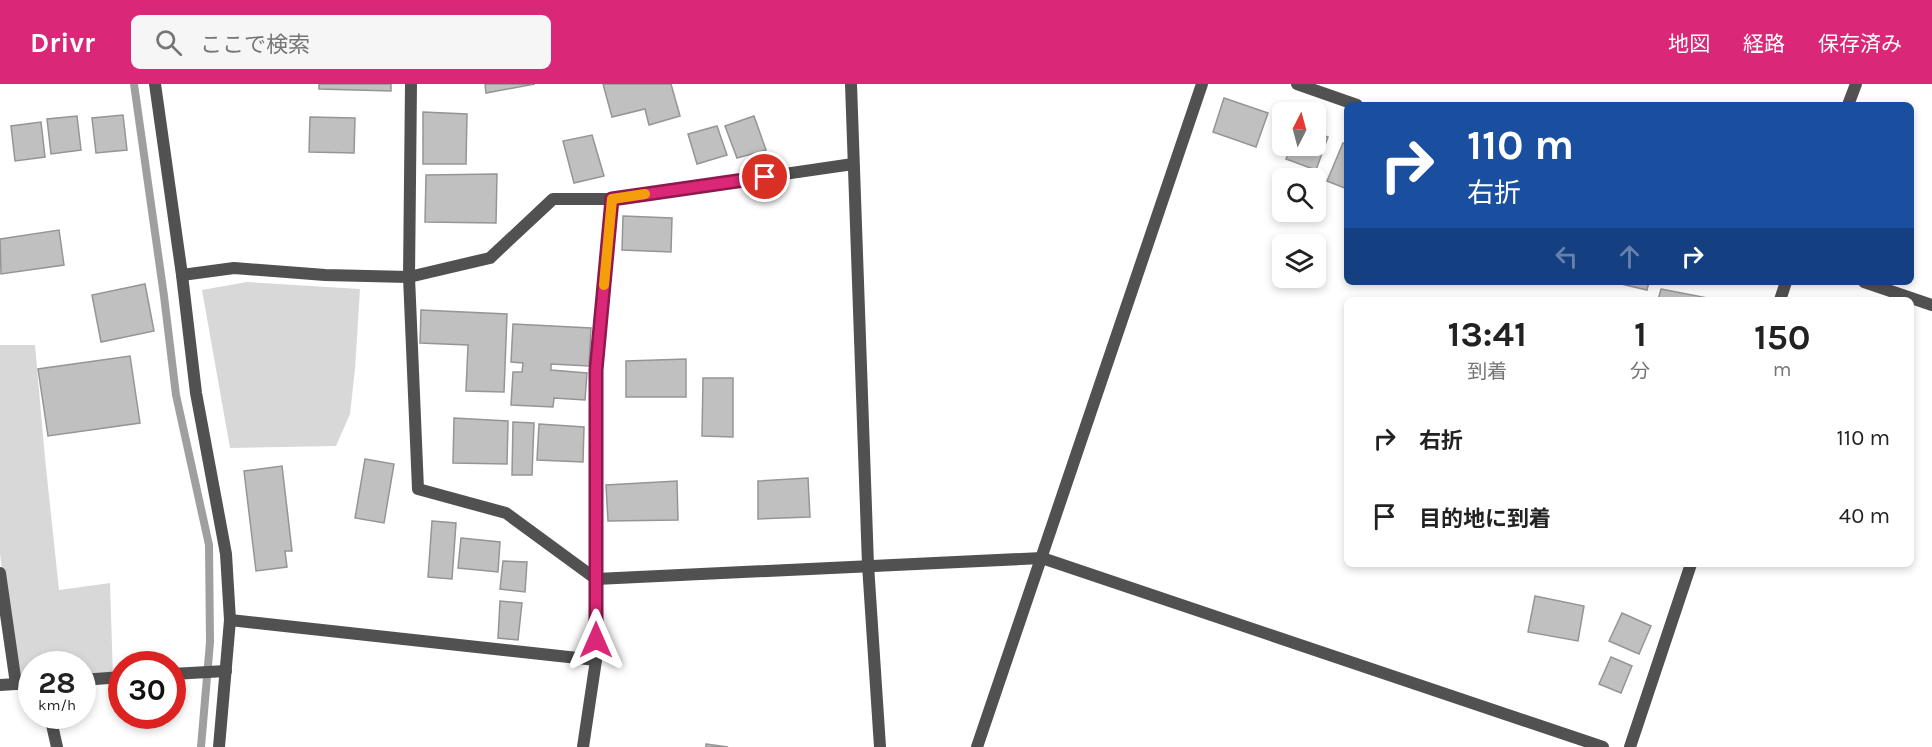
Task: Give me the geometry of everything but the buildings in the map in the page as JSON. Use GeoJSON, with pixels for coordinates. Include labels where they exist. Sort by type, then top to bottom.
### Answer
{"type":"FeatureCollection","features":[{"type":"Feature","properties":{"kind":"street"},"geometry":{"type":"LineString","coordinates":[[156,84],[196,393],[226,554],[230,620],[219,747]]}},
{"type":"Feature","properties":{"kind":"street"},"geometry":{"type":"LineString","coordinates":[[411,84],[409,277],[418,489],[506,513],[596,579],[1042,558],[1604,747]]}},
{"type":"Feature","properties":{"kind":"street"},"geometry":{"type":"LineString","coordinates":[[851,84],[867,565],[880,747]]}},
{"type":"Feature","properties":{"kind":"street"},"geometry":{"type":"LineString","coordinates":[[977,747],[1202,84]]}},
{"type":"Feature","properties":{"kind":"street"},"geometry":{"type":"LineString","coordinates":[[1298,84],[1349,102]]}},
{"type":"Feature","properties":{"kind":"street"},"geometry":{"type":"LineString","coordinates":[[1849,102],[1856,84]]}},
{"type":"Feature","properties":{"kind":"street"},"geometry":{"type":"LineString","coordinates":[[182,275],[234,268],[325,275],[409,277],[490,258],[553,199],[612,199],[853,164]]}},
{"type":"Feature","properties":{"kind":"street"},"geometry":{"type":"LineString","coordinates":[[583,747],[596,660],[596,370],[612,199]]}},
{"type":"Feature","properties":{"kind":"street"},"geometry":{"type":"LineString","coordinates":[[1873,285],[1908,297]]}},
{"type":"Feature","properties":{"kind":"street"},"geometry":{"type":"LineString","coordinates":[[1914,299],[1932,305]]}},
{"type":"Feature","properties":{"kind":"street"},"geometry":{"type":"LineString","coordinates":[[1630,747],[1690,567]]}},
{"type":"Feature","properties":{"kind":"street"},"geometry":{"type":"LineString","coordinates":[[0,573],[16,684],[0,685]]}},
{"type":"Feature","properties":{"kind":"street"},"geometry":{"type":"LineString","coordinates":[[230,620],[596,660]]}},
{"type":"Feature","properties":{"kind":"street"},"geometry":{"type":"LineString","coordinates":[[186,673],[226,670]]}},
{"type":"Feature","properties":{"kind":"street"},"geometry":{"type":"LineString","coordinates":[[53,729],[57,747]]}},
{"type":"Feature","properties":{"kind":"shaded area"},"geometry":{"type":"Polygon","coordinates":[[[247,282],[360,289],[350,414],[336,446],[230,448],[202,290],[247,282]]]}},
{"type":"Feature","properties":{"kind":"shaded area"},"geometry":{"type":"Polygon","coordinates":[[[0,345],[35,345],[59,590],[110,583],[112,651],[108,651],[108,678],[96,679],[96,651],[18,651],[18,684],[16,684],[0,554],[0,345]]]}},
{"type":"Feature","properties":{"kind":"waterway"},"geometry":{"type":"LineString","coordinates":[[134,84],[176,395],[209,545],[210,642],[201,747]]}},
{"type":"Feature","properties":{"kind":"slow traffic"},"geometry":{"type":"LineString","coordinates":[[604,285],[612,199],[645,194]]}},
{"type":"Feature","properties":{"kind":"route"},"geometry":{"type":"LineString","coordinates":[[596,640],[596,370],[612,199],[765,177]]}}]}
